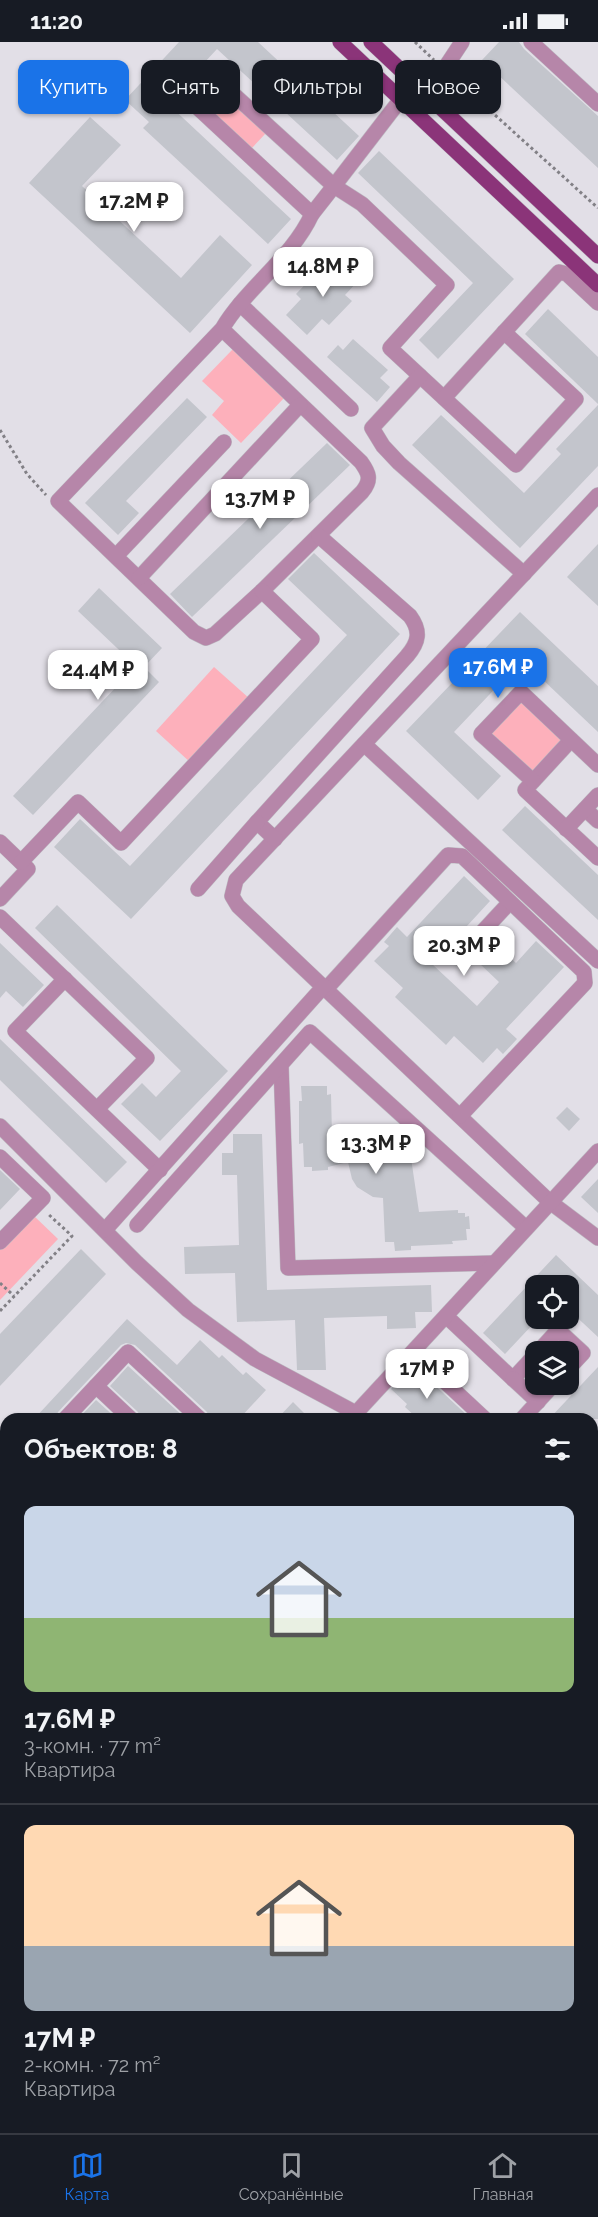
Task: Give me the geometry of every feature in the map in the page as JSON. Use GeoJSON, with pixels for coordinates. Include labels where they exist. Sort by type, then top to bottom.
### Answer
{"type":"FeatureCollection","features":[{"type":"Feature","properties":{"kind":"main road"},"geometry":{"type":"LineString","coordinates":[[340,42],[395,93]]}},
{"type":"Feature","properties":{"kind":"main road"},"geometry":{"type":"LineString","coordinates":[[371,42],[395,65]]}},
{"type":"Feature","properties":{"kind":"main road"},"geometry":{"type":"LineString","coordinates":[[417,114],[598,285]]}},
{"type":"Feature","properties":{"kind":"main road"},"geometry":{"type":"LineString","coordinates":[[447,114],[598,256]]}},
{"type":"Feature","properties":{"kind":"street"},"geometry":{"type":"LineString","coordinates":[[450,60],[462,42]]}},
{"type":"Feature","properties":{"kind":"street"},"geometry":{"type":"LineString","coordinates":[[531,42],[598,104]]}},
{"type":"Feature","properties":{"kind":"street"},"geometry":{"type":"LineString","coordinates":[[312,214],[198,108],[221,83],[334,186],[362,204],[447,285],[390,348],[516,465],[576,399],[504,332]]}},
{"type":"Feature","properties":{"kind":"street"},"geometry":{"type":"LineString","coordinates":[[222,329],[361,462],[369,479],[362,492],[319,536],[215,634],[206,638],[194,632],[58,501],[222,329],[240,304],[294,242],[312,214],[395,107]]}},
{"type":"Feature","properties":{"kind":"street"},"geometry":{"type":"LineString","coordinates":[[444,398],[559,272],[567,274],[598,303]]}},
{"type":"Feature","properties":{"kind":"street"},"geometry":{"type":"LineString","coordinates":[[240,304],[351,409]]}},
{"type":"Feature","properties":{"kind":"street"},"geometry":{"type":"LineString","coordinates":[[420,376],[372,428],[383,446],[399,463],[524,574]]}},
{"type":"Feature","properties":{"kind":"street"},"geometry":{"type":"LineString","coordinates":[[139,578],[300,405]]}},
{"type":"Feature","properties":{"kind":"street"},"geometry":{"type":"LineString","coordinates":[[116,556],[224,442]]}},
{"type":"Feature","properties":{"kind":"street"},"geometry":{"type":"LineString","coordinates":[[598,495],[236,880],[232,896],[238,906],[550,1202],[598,1238]]}},
{"type":"Feature","properties":{"kind":"street"},"geometry":{"type":"LineString","coordinates":[[198,889],[407,656],[417,641],[418,632],[410,616],[319,536]]}},
{"type":"Feature","properties":{"kind":"street"},"geometry":{"type":"LineString","coordinates":[[21,862],[78,802],[121,843],[312,639],[262,591]]}},
{"type":"Feature","properties":{"kind":"street"},"geometry":{"type":"LineString","coordinates":[[533,781],[482,734],[521,692],[598,765]]}},
{"type":"Feature","properties":{"kind":"street"},"geometry":{"type":"LineString","coordinates":[[571,740],[525,789],[598,858]]}},
{"type":"Feature","properties":{"kind":"street"},"geometry":{"type":"LineString","coordinates":[[364,744],[598,961]]}},
{"type":"Feature","properties":{"kind":"street"},"geometry":{"type":"LineString","coordinates":[[566,829],[598,795]]}},
{"type":"Feature","properties":{"kind":"street"},"geometry":{"type":"LineString","coordinates":[[585,808],[598,821]]}},
{"type":"Feature","properties":{"kind":"street"},"geometry":{"type":"LineString","coordinates":[[257,822],[275,839]]}},
{"type":"Feature","properties":{"kind":"street"},"geometry":{"type":"LineString","coordinates":[[0,842],[28,869],[0,899]]}},
{"type":"Feature","properties":{"kind":"street"},"geometry":{"type":"LineString","coordinates":[[105,1230],[448,855],[462,856],[584,972],[585,983],[460,1116]]}},
{"type":"Feature","properties":{"kind":"street"},"geometry":{"type":"LineString","coordinates":[[472,944],[510,902]]}},
{"type":"Feature","properties":{"kind":"street"},"geometry":{"type":"LineString","coordinates":[[0,917],[147,1058],[97,1109]]}},
{"type":"Feature","properties":{"kind":"street"},"geometry":{"type":"LineString","coordinates":[[65,979],[15,1032],[160,1170]]}},
{"type":"Feature","properties":{"kind":"street"},"geometry":{"type":"LineString","coordinates":[[137,1225],[310,1032],[526,1228]]}},
{"type":"Feature","properties":{"kind":"street"},"geometry":{"type":"LineString","coordinates":[[281,1065],[288,1268],[494,1263]]}},
{"type":"Feature","properties":{"kind":"street"},"geometry":{"type":"LineString","coordinates":[[0,1126],[188,1310],[255,1359],[354,1413]]}},
{"type":"Feature","properties":{"kind":"street"},"geometry":{"type":"LineString","coordinates":[[361,1413],[412,1352],[598,1151]]}},
{"type":"Feature","properties":{"kind":"street"},"geometry":{"type":"LineString","coordinates":[[0,1156],[43,1198],[0,1242]]}},
{"type":"Feature","properties":{"kind":"street"},"geometry":{"type":"LineString","coordinates":[[446,1316],[538,1402]]}},
{"type":"Feature","properties":{"kind":"street"},"geometry":{"type":"LineString","coordinates":[[548,1341],[558,1330],[570,1341]]}},
{"type":"Feature","properties":{"kind":"street"},"geometry":{"type":"LineString","coordinates":[[71,1413],[128,1352],[194,1413]]}},
{"type":"Feature","properties":{"kind":"street"},"geometry":{"type":"LineString","coordinates":[[412,1352],[478,1413]]}},
{"type":"Feature","properties":{"kind":"street"},"geometry":{"type":"LineString","coordinates":[[513,1378],[525,1366]]}},
{"type":"Feature","properties":{"kind":"street"},"geometry":{"type":"LineString","coordinates":[[96,1386],[125,1413]]}},
{"type":"Feature","properties":{"kind":"street"},"geometry":{"type":"LineString","coordinates":[[528,1413],[544,1395]]}},
{"type":"Feature","properties":{"kind":"path"},"geometry":{"type":"LineString","coordinates":[[415,42],[434,60]]}},
{"type":"Feature","properties":{"kind":"path"},"geometry":{"type":"LineString","coordinates":[[494,114],[598,208]]}},
{"type":"Feature","properties":{"kind":"path"},"geometry":{"type":"LineString","coordinates":[[0,430],[27,474],[46,495],[58,501]]}},
{"type":"Feature","properties":{"kind":"path"},"geometry":{"type":"LineString","coordinates":[[0,1311],[72,1236],[37,1203]]}},
{"type":"Feature","properties":{"kind":"path"},"geometry":{"type":"LineString","coordinates":[[0,1283],[14,1296]]}},
{"type":"Feature","properties":{"kind":"shaded area"},"geometry":{"type":"Polygon","coordinates":[[[240,109],[266,133],[251,149],[213,114],[240,114],[240,109]]]}},
{"type":"Feature","properties":{"kind":"shaded area"},"geometry":{"type":"Polygon","coordinates":[[[233,349],[284,398],[241,443],[212,415],[224,401],[202,381],[233,349]]]}},
{"type":"Feature","properties":{"kind":"shaded area"},"geometry":{"type":"Polygon","coordinates":[[[214,667],[250,699],[191,763],[156,731],[214,667]]]}},
{"type":"Feature","properties":{"kind":"shaded area"},"geometry":{"type":"Polygon","coordinates":[[[520,698],[566,740],[533,776],[486,733],[520,698]]]}},
{"type":"Feature","properties":{"kind":"shaded area"},"geometry":{"type":"Polygon","coordinates":[[[33,1215],[58,1239],[0,1300],[0,1250],[33,1215]]]}},
{"type":"Feature","properties":{"kind":"building"},"geometry":{"type":"Polygon","coordinates":[[[179,42],[258,42],[277,60],[252,60],[252,81],[240,70],[240,60],[229,60],[217,49],[207,60],[162,60],[179,42]]]}},
{"type":"Feature","properties":{"kind":"building"},"geometry":{"type":"Polygon","coordinates":[[[499,42],[519,42],[598,116],[598,168],[501,78],[501,60],[482,60],[499,42]]]}},
{"type":"Feature","properties":{"kind":"building"},"geometry":{"type":"Polygon","coordinates":[[[141,83],[141,114],[179,114],[291,219],[268,244],[143,128],[149,122],[129,104],[129,96],[141,83]]]}},
{"type":"Feature","properties":{"kind":"building"},"geometry":{"type":"Polygon","coordinates":[[[287,114],[335,114],[359,136],[337,160],[287,114]]]}},
{"type":"Feature","properties":{"kind":"building"},"geometry":{"type":"Polygon","coordinates":[[[90,117],[121,145],[82,186],[181,278],[220,235],[252,265],[190,333],[29,183],[90,117]]]}},
{"type":"Feature","properties":{"kind":"building"},"geometry":{"type":"Polygon","coordinates":[[[379,151],[514,279],[438,359],[419,340],[473,283],[358,173],[379,151]]]}},
{"type":"Feature","properties":{"kind":"building"},"geometry":{"type":"Polygon","coordinates":[[[338,260],[359,280],[345,295],[352,301],[329,325],[322,319],[307,335],[286,315],[301,299],[296,294],[319,270],[324,275],[338,260]]]}},
{"type":"Feature","properties":{"kind":"building"},"geometry":{"type":"Polygon","coordinates":[[[548,309],[598,357],[598,404],[525,334],[548,309]]]}},
{"type":"Feature","properties":{"kind":"building"},"geometry":{"type":"Polygon","coordinates":[[[353,339],[388,370],[380,378],[390,387],[377,402],[327,357],[338,345],[343,350],[353,339]]]}},
{"type":"Feature","properties":{"kind":"building"},"geometry":{"type":"Polygon","coordinates":[[[187,398],[207,417],[126,501],[139,513],[118,535],[85,503],[187,398]]]}},
{"type":"Feature","properties":{"kind":"building"},"geometry":{"type":"Polygon","coordinates":[[[598,405],[598,466],[520,548],[412,445],[441,415],[524,493],[561,454],[556,449],[598,405]]]}},
{"type":"Feature","properties":{"kind":"building"},"geometry":{"type":"Polygon","coordinates":[[[327,443],[350,465],[192,617],[170,594],[327,443]]]}},
{"type":"Feature","properties":{"kind":"building"},"geometry":{"type":"Polygon","coordinates":[[[598,544],[598,606],[567,577],[598,544]]]}},
{"type":"Feature","properties":{"kind":"building"},"geometry":{"type":"Polygon","coordinates":[[[314,553],[400,634],[131,919],[54,847],[80,819],[130,866],[347,635],[288,579],[314,553]]]}},
{"type":"Feature","properties":{"kind":"building"},"geometry":{"type":"Polygon","coordinates":[[[99,588],[162,648],[144,667],[159,682],[33,815],[13,796],[136,666],[78,611],[99,588]]]}},
{"type":"Feature","properties":{"kind":"building"},"geometry":{"type":"Polygon","coordinates":[[[520,612],[598,686],[598,732],[522,660],[454,732],[501,776],[478,800],[406,731],[520,612]]]}},
{"type":"Feature","properties":{"kind":"building"},"geometry":{"type":"Polygon","coordinates":[[[525,806],[598,875],[598,920],[502,830],[525,806]]]}},
{"type":"Feature","properties":{"kind":"building"},"geometry":{"type":"Polygon","coordinates":[[[464,876],[490,901],[432,964],[477,1006],[499,982],[480,964],[497,945],[516,963],[536,941],[564,967],[506,1029],[517,1039],[503,1054],[497,1048],[483,1063],[454,1036],[446,1045],[395,997],[403,988],[374,961],[389,946],[384,942],[397,927],[407,937],[464,876]]]}},
{"type":"Feature","properties":{"kind":"building"},"geometry":{"type":"Polygon","coordinates":[[[57,905],[228,1071],[160,1141],[121,1104],[142,1083],[156,1097],[181,1071],[35,928],[57,905]]]}},
{"type":"Feature","properties":{"kind":"building"},"geometry":{"type":"Polygon","coordinates":[[[0,943],[44,985],[23,1007],[6,991],[0,998],[0,943]]]}},
{"type":"Feature","properties":{"kind":"building"},"geometry":{"type":"Polygon","coordinates":[[[0,1039],[127,1162],[106,1183],[0,1080],[0,1039]]]}},
{"type":"Feature","properties":{"kind":"building"},"geometry":{"type":"Polygon","coordinates":[[[301,1086],[327,1086],[327,1095],[331,1094],[332,1135],[382,1136],[405,1146],[411,1158],[419,1212],[458,1210],[458,1213],[465,1213],[465,1217],[469,1216],[470,1229],[466,1229],[467,1240],[452,1241],[453,1244],[411,1246],[411,1250],[395,1251],[394,1242],[385,1242],[383,1198],[373,1197],[357,1187],[352,1179],[348,1162],[328,1167],[328,1170],[312,1171],[312,1167],[304,1167],[303,1143],[299,1144],[301,1086]]]}},
{"type":"Feature","properties":{"kind":"building"},"geometry":{"type":"Polygon","coordinates":[[[567,1107],[580,1119],[569,1131],[556,1118],[567,1107]]]}},
{"type":"Feature","properties":{"kind":"building"},"geometry":{"type":"Polygon","coordinates":[[[233,1134],[262,1134],[267,1290],[431,1285],[432,1312],[415,1312],[416,1328],[387,1329],[387,1316],[324,1318],[326,1370],[297,1370],[295,1320],[237,1322],[235,1273],[185,1274],[184,1247],[239,1245],[237,1175],[222,1175],[222,1153],[233,1153],[233,1134]]]}},
{"type":"Feature","properties":{"kind":"building"},"geometry":{"type":"Polygon","coordinates":[[[0,1170],[20,1189],[0,1210],[0,1170]]]}},
{"type":"Feature","properties":{"kind":"building"},"geometry":{"type":"Polygon","coordinates":[[[598,1179],[598,1213],[581,1197],[598,1179]]]}},
{"type":"Feature","properties":{"kind":"building"},"geometry":{"type":"Polygon","coordinates":[[[81,1249],[106,1274],[0,1386],[0,1334],[81,1249]]]}},
{"type":"Feature","properties":{"kind":"building"},"geometry":{"type":"Polygon","coordinates":[[[556,1255],[577,1275],[537,1275],[556,1255]]]}},
{"type":"Feature","properties":{"kind":"building"},"geometry":{"type":"Polygon","coordinates":[[[579,1277],[598,1295],[598,1337],[579,1319],[579,1277]]]}},
{"type":"Feature","properties":{"kind":"building"},"geometry":{"type":"Polygon","coordinates":[[[525,1288],[525,1329],[528,1329],[505,1354],[483,1333],[525,1288]]]}},
{"type":"Feature","properties":{"kind":"building"},"geometry":{"type":"Polygon","coordinates":[[[127,1319],[177,1365],[200,1340],[219,1358],[222,1355],[243,1375],[246,1372],[266,1390],[245,1413],[207,1413],[135,1345],[126,1343],[121,1345],[58,1413],[40,1413],[127,1319]]]}},
{"type":"Feature","properties":{"kind":"building"},"geometry":{"type":"Polygon","coordinates":[[[128,1366],[179,1413],[138,1413],[110,1386],[128,1366]]]}},
{"type":"Feature","properties":{"kind":"building"},"geometry":{"type":"Polygon","coordinates":[[[598,1367],[598,1413],[555,1413],[572,1395],[579,1395],[579,1387],[598,1367]]]}},
{"type":"Feature","properties":{"kind":"building"},"geometry":{"type":"Polygon","coordinates":[[[406,1373],[419,1384],[426,1377],[465,1413],[412,1413],[405,1407],[407,1404],[391,1389],[406,1373]]]}},
{"type":"Feature","properties":{"kind":"building"},"geometry":{"type":"Polygon","coordinates":[[[96,1400],[110,1413],[84,1413],[96,1400]]]}},
{"type":"Feature","properties":{"kind":"building"},"geometry":{"type":"Polygon","coordinates":[[[293,1402],[304,1413],[283,1413],[293,1402]]]}}]}
